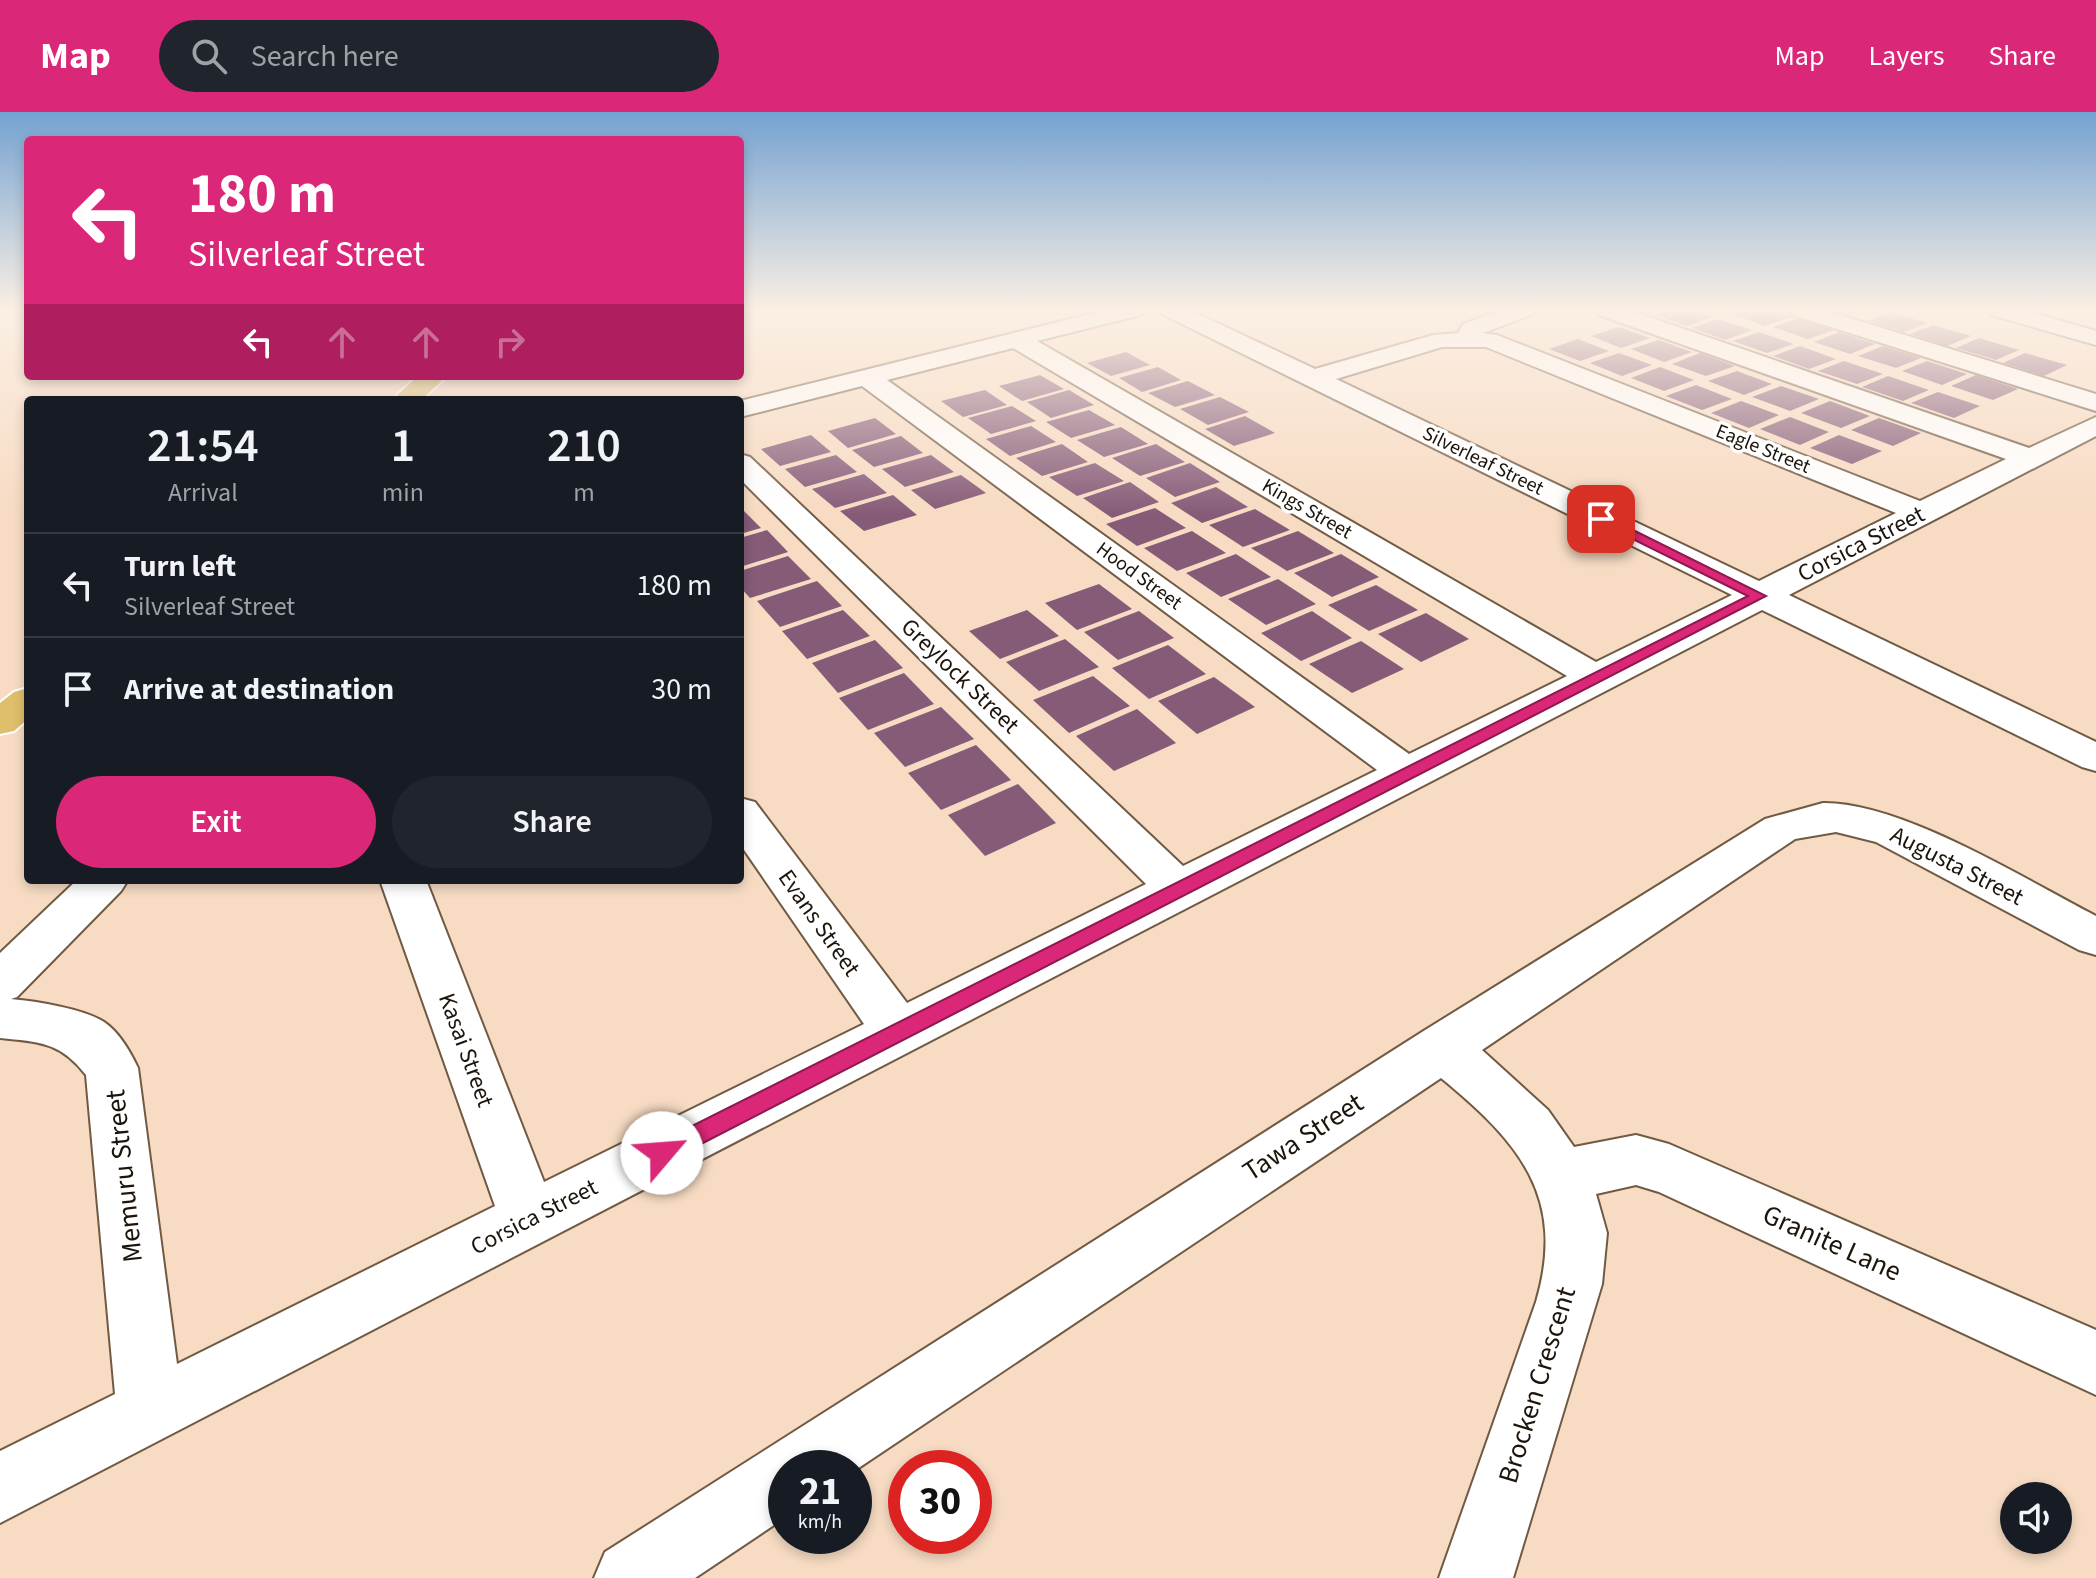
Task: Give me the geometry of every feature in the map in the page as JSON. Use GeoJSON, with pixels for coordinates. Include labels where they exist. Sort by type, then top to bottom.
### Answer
{"type":"FeatureCollection","features":[{"type":"Feature","properties":{"kind":"main road"},"geometry":{"type":"LineString","coordinates":[[410,396],[429,380]]}},
{"type":"Feature","properties":{"kind":"main road"},"geometry":{"type":"LineString","coordinates":[[0,722],[24,703]]}},
{"type":"Feature","properties":{"kind":"street"},"geometry":{"type":"LineString","coordinates":[[744,408],[866,378]]}},
{"type":"Feature","properties":{"kind":"street","name":"Hood Street"},"geometry":{"type":"LineString","coordinates":[[869,378],[1409,774]]}},
{"type":"Feature","properties":{"kind":"street","name":"Kings Street"},"geometry":{"type":"LineString","coordinates":[[1083,378],[1597,678]]}},
{"type":"Feature","properties":{"kind":"street","name":"Silverleaf Street"},"geometry":{"type":"LineString","coordinates":[[1314,378],[2096,758]]}},
{"type":"Feature","properties":{"kind":"street","name":"Eagle Street"},"geometry":{"type":"LineString","coordinates":[[1586,378],[1922,513]]}},
{"type":"Feature","properties":{"kind":"street"},"geometry":{"type":"LineString","coordinates":[[1803,378],[2031,458]]}},
{"type":"Feature","properties":{"kind":"street"},"geometry":{"type":"LineString","coordinates":[[2018,378],[2096,403]]}},
{"type":"Feature","properties":{"kind":"street","name":"Corsica Street"},"geometry":{"type":"LineString","coordinates":[[0,1488],[2096,425]]}},
{"type":"Feature","properties":{"kind":"street","name":"Greylock Street"},"geometry":{"type":"LineString","coordinates":[[744,467],[1180,890]]}},
{"type":"Feature","properties":{"kind":"street","name":"Augusta Street"},"geometry":{"type":"LineString","coordinates":[[1813,816],[1860,820],[1891,831],[2096,937]]}},
{"type":"Feature","properties":{"kind":"street","name":"Tawa Street"},"geometry":{"type":"LineString","coordinates":[[825,1450],[1440,1047],[1780,829],[1813,816]]}},
{"type":"Feature","properties":{"kind":"street","name":"Evans Street"},"geometry":{"type":"LineString","coordinates":[[744,818],[873,1000],[901,1031]]}},
{"type":"Feature","properties":{"kind":"street"},"geometry":{"type":"LineString","coordinates":[[0,983],[101,884]]}},
{"type":"Feature","properties":{"kind":"street","name":"Kasai Street"},"geometry":{"type":"LineString","coordinates":[[404,884],[529,1220]]}},
{"type":"Feature","properties":{"kind":"street","name":"Memuru Street"},"geometry":{"type":"LineString","coordinates":[[0,1018],[33,1021],[86,1037],[112,1068],[150,1412]]}},
{"type":"Feature","properties":{"kind":"street","name":"Brocken Crescent"},"geometry":{"type":"LineString","coordinates":[[1440,1047],[1493,1088],[1531,1128],[1560,1176],[1577,1234],[1570,1292],[1476,1578]]}},
{"type":"Feature","properties":{"kind":"street","name":"Granite Lane"},"geometry":{"type":"LineString","coordinates":[[1560,1176],[1636,1160],[1669,1169],[2096,1363]]}},
{"type":"Feature","properties":{"kind":"street"},"geometry":{"type":"LineString","coordinates":[[631,1578],[768,1488]]}},
{"type":"Feature","properties":{"kind":"building"},"geometry":{"type":"Polygon","coordinates":[[[1027,378],[1046,378],[1064,389],[1022,401],[999,386],[1027,378]]]}},
{"type":"Feature","properties":{"kind":"building"},"geometry":{"type":"Polygon","coordinates":[[[1120,378],[1181,380],[1142,392],[1120,378]]]}},
{"type":"Feature","properties":{"kind":"building"},"geometry":{"type":"Polygon","coordinates":[[[1632,378],[1694,380],[1664,391],[1632,378]]]}},
{"type":"Feature","properties":{"kind":"building"},"geometry":{"type":"Polygon","coordinates":[[[1757,378],[1772,384],[1744,395],[1708,381],[1757,378]]]}},
{"type":"Feature","properties":{"kind":"building"},"geometry":{"type":"Polygon","coordinates":[[[1840,378],[1872,378],[1857,384],[1840,378]]]}},
{"type":"Feature","properties":{"kind":"building"},"geometry":{"type":"Polygon","coordinates":[[[1882,378],[1895,378],[1929,390],[1903,401],[1862,387],[1882,378]]]}},
{"type":"Feature","properties":{"kind":"building"},"geometry":{"type":"Polygon","coordinates":[[[1923,378],[1957,378],[1942,385],[1923,378]]]}},
{"type":"Feature","properties":{"kind":"building"},"geometry":{"type":"Polygon","coordinates":[[[1968,378],[1986,378],[2018,389],[1993,400],[1951,386],[1968,378]]]}},
{"type":"Feature","properties":{"kind":"building"},"geometry":{"type":"Polygon","coordinates":[[[1188,381],[1215,395],[1175,407],[1148,393],[1188,381]]]}},
{"type":"Feature","properties":{"kind":"building"},"geometry":{"type":"Polygon","coordinates":[[[1696,385],[1732,399],[1702,410],[1666,396],[1696,385]]]}},
{"type":"Feature","properties":{"kind":"building"},"geometry":{"type":"Polygon","coordinates":[[[1781,386],[1819,399],[1790,411],[1752,397],[1781,386]]]}},
{"type":"Feature","properties":{"kind":"building"},"geometry":{"type":"Polygon","coordinates":[[[985,390],[1007,405],[963,417],[941,401],[985,390]]]}},
{"type":"Feature","properties":{"kind":"building"},"geometry":{"type":"Polygon","coordinates":[[[1069,390],[1094,405],[1051,418],[1027,402],[1069,390]]]}},
{"type":"Feature","properties":{"kind":"building"},"geometry":{"type":"Polygon","coordinates":[[[1938,392],[1980,406],[1954,418],[1911,403],[1938,392]]]}},
{"type":"Feature","properties":{"kind":"building"},"geometry":{"type":"Polygon","coordinates":[[[1220,397],[1249,412],[1208,425],[1180,409],[1220,397]]]}},
{"type":"Feature","properties":{"kind":"building"},"geometry":{"type":"Polygon","coordinates":[[[1741,401],[1779,415],[1749,428],[1711,413],[1741,401]]]}},
{"type":"Feature","properties":{"kind":"building"},"geometry":{"type":"Polygon","coordinates":[[[1830,401],[1870,416],[1841,428],[1801,413],[1830,401]]]}},
{"type":"Feature","properties":{"kind":"building"},"geometry":{"type":"Polygon","coordinates":[[[1012,406],[1036,421],[991,434],[968,418],[1012,406]]]}},
{"type":"Feature","properties":{"kind":"building"},"geometry":{"type":"Polygon","coordinates":[[[1089,410],[1115,425],[1071,438],[1046,422],[1089,410]]]}},
{"type":"Feature","properties":{"kind":"building"},"geometry":{"type":"Polygon","coordinates":[[[1245,416],[1275,433],[1234,446],[1205,429],[1245,416]]]}},
{"type":"Feature","properties":{"kind":"building"},"geometry":{"type":"Polygon","coordinates":[[[1790,417],[1829,432],[1800,445],[1760,429],[1790,417]]]}},
{"type":"Feature","properties":{"kind":"building"},"geometry":{"type":"Polygon","coordinates":[[[875,418],[896,434],[848,448],[828,431],[875,418]]]}},
{"type":"Feature","properties":{"kind":"building"},"geometry":{"type":"Polygon","coordinates":[[[1879,418],[1921,433],[1893,446],[1851,430],[1879,418]]]}},
{"type":"Feature","properties":{"kind":"building"},"geometry":{"type":"Polygon","coordinates":[[[1031,426],[1056,442],[1010,456],[986,439],[1031,426]]]}},
{"type":"Feature","properties":{"kind":"building"},"geometry":{"type":"Polygon","coordinates":[[[1121,427],[1148,444],[1104,457],[1077,440],[1121,427]]]}},
{"type":"Feature","properties":{"kind":"building"},"geometry":{"type":"Polygon","coordinates":[[[811,435],[831,452],[780,466],[761,449],[811,435]]]}},
{"type":"Feature","properties":{"kind":"building"},"geometry":{"type":"Polygon","coordinates":[[[1839,435],[1882,451],[1852,464],[1810,448],[1839,435]]]}},
{"type":"Feature","properties":{"kind":"building"},"geometry":{"type":"Polygon","coordinates":[[[901,436],[923,453],[874,467],[852,450],[901,436]]]}},
{"type":"Feature","properties":{"kind":"building"},"geometry":{"type":"Polygon","coordinates":[[[1062,444],[1088,462],[1042,476],[1016,458],[1062,444]]]}},
{"type":"Feature","properties":{"kind":"building"},"geometry":{"type":"Polygon","coordinates":[[[1156,444],[1185,462],[1140,476],[1112,458],[1156,444]]]}},
{"type":"Feature","properties":{"kind":"building"},"geometry":{"type":"Polygon","coordinates":[[[836,455],[857,472],[805,487],[785,469],[836,455]]]}},
{"type":"Feature","properties":{"kind":"building"},"geometry":{"type":"Polygon","coordinates":[[[931,455],[954,472],[905,487],[882,469],[931,455]]]}},
{"type":"Feature","properties":{"kind":"building"},"geometry":{"type":"Polygon","coordinates":[[[1095,463],[1124,481],[1077,496],[1049,477],[1095,463]]]}},
{"type":"Feature","properties":{"kind":"building"},"geometry":{"type":"Polygon","coordinates":[[[1190,463],[1220,482],[1175,497],[1146,478],[1190,463]]]}},
{"type":"Feature","properties":{"kind":"building"},"geometry":{"type":"Polygon","coordinates":[[[864,474],[887,493],[835,508],[812,489],[864,474]]]}},
{"type":"Feature","properties":{"kind":"building"},"geometry":{"type":"Polygon","coordinates":[[[961,475],[986,493],[935,509],[911,490],[961,475]]]}},
{"type":"Feature","properties":{"kind":"building"},"geometry":{"type":"Polygon","coordinates":[[[1130,482],[1159,502],[1112,518],[1083,498],[1130,482]]]}},
{"type":"Feature","properties":{"kind":"building"},"geometry":{"type":"Polygon","coordinates":[[[1216,487],[1248,507],[1202,523],[1171,503],[1216,487]]]}},
{"type":"Feature","properties":{"kind":"building"},"geometry":{"type":"Polygon","coordinates":[[[893,495],[917,515],[864,531],[840,511],[893,495]]]}},
{"type":"Feature","properties":{"kind":"building"},"geometry":{"type":"Polygon","coordinates":[[[1155,508],[1186,528],[1137,546],[1106,524],[1155,508]]]}},
{"type":"Feature","properties":{"kind":"building"},"geometry":{"type":"Polygon","coordinates":[[[1255,509],[1290,530],[1243,547],[1209,525],[1255,509]]]}},
{"type":"Feature","properties":{"kind":"building"},"geometry":{"type":"Polygon","coordinates":[[[744,511],[761,528],[744,533],[744,511]]]}},
{"type":"Feature","properties":{"kind":"building"},"geometry":{"type":"Polygon","coordinates":[[[767,530],[788,552],[744,566],[744,537],[767,530]]]}},
{"type":"Feature","properties":{"kind":"building"},"geometry":{"type":"Polygon","coordinates":[[[1192,531],[1226,553],[1177,571],[1144,548],[1192,531]]]}},
{"type":"Feature","properties":{"kind":"building"},"geometry":{"type":"Polygon","coordinates":[[[1298,531],[1334,553],[1287,571],[1251,548],[1298,531]]]}},
{"type":"Feature","properties":{"kind":"building"},"geometry":{"type":"Polygon","coordinates":[[[1236,554],[1271,577],[1221,597],[1186,573],[1236,554]]]}},
{"type":"Feature","properties":{"kind":"building"},"geometry":{"type":"Polygon","coordinates":[[[1341,554],[1379,577],[1332,597],[1294,573],[1341,554]]]}},
{"type":"Feature","properties":{"kind":"building"},"geometry":{"type":"Polygon","coordinates":[[[788,556],[811,579],[750,598],[744,591],[744,570],[788,556]]]}},
{"type":"Feature","properties":{"kind":"building"},"geometry":{"type":"Polygon","coordinates":[[[1278,579],[1316,604],[1266,625],[1228,599],[1278,579]]]}},
{"type":"Feature","properties":{"kind":"building"},"geometry":{"type":"Polygon","coordinates":[[[817,581],[842,606],[780,627],[757,601],[817,581]]]}},
{"type":"Feature","properties":{"kind":"building"},"geometry":{"type":"Polygon","coordinates":[[[1099,584],[1132,609],[1077,630],[1045,603],[1099,584]]]}},
{"type":"Feature","properties":{"kind":"building"},"geometry":{"type":"Polygon","coordinates":[[[1376,585],[1418,610],[1369,631],[1328,605],[1376,585]]]}},
{"type":"Feature","properties":{"kind":"building"},"geometry":{"type":"Polygon","coordinates":[[[843,610],[870,636],[807,659],[782,631],[843,610]]]}},
{"type":"Feature","properties":{"kind":"building"},"geometry":{"type":"Polygon","coordinates":[[[1027,610],[1059,636],[1000,659],[969,631],[1027,610]]]}},
{"type":"Feature","properties":{"kind":"building"},"geometry":{"type":"Polygon","coordinates":[[[1139,611],[1174,638],[1118,660],[1084,632],[1139,611]]]}},
{"type":"Feature","properties":{"kind":"building"},"geometry":{"type":"Polygon","coordinates":[[[1312,611],[1352,638],[1301,661],[1261,633],[1312,611]]]}},
{"type":"Feature","properties":{"kind":"building"},"geometry":{"type":"Polygon","coordinates":[[[1426,613],[1469,639],[1421,662],[1378,634],[1426,613]]]}},
{"type":"Feature","properties":{"kind":"building"},"geometry":{"type":"Polygon","coordinates":[[[1065,639],[1099,667],[1039,691],[1006,662],[1065,639]]]}},
{"type":"Feature","properties":{"kind":"building"},"geometry":{"type":"Polygon","coordinates":[[[875,640],[903,668],[838,693],[812,663],[875,640]]]}},
{"type":"Feature","properties":{"kind":"building"},"geometry":{"type":"Polygon","coordinates":[[[1361,641],[1404,669],[1352,693],[1309,664],[1361,641]]]}},
{"type":"Feature","properties":{"kind":"building"},"geometry":{"type":"Polygon","coordinates":[[[1168,645],[1206,674],[1149,699],[1112,668],[1168,645]]]}},
{"type":"Feature","properties":{"kind":"building"},"geometry":{"type":"Polygon","coordinates":[[[904,673],[934,704],[868,730],[839,698],[904,673]]]}},
{"type":"Feature","properties":{"kind":"building"},"geometry":{"type":"Polygon","coordinates":[[[1093,676],[1130,706],[1069,733],[1033,700],[1093,676]]]}},
{"type":"Feature","properties":{"kind":"building"},"geometry":{"type":"Polygon","coordinates":[[[1214,677],[1255,707],[1197,734],[1158,701],[1214,677]]]}},
{"type":"Feature","properties":{"kind":"building"},"geometry":{"type":"Polygon","coordinates":[[[941,707],[974,739],[905,767],[874,733],[941,707]]]}},
{"type":"Feature","properties":{"kind":"building"},"geometry":{"type":"Polygon","coordinates":[[[1137,709],[1176,743],[1114,771],[1076,736],[1137,709]]]}},
{"type":"Feature","properties":{"kind":"building"},"geometry":{"type":"Polygon","coordinates":[[[976,745],[1011,780],[941,810],[908,773],[976,745]]]}},
{"type":"Feature","properties":{"kind":"building"},"geometry":{"type":"Polygon","coordinates":[[[1018,784],[1056,823],[985,856],[948,815],[1018,784]]]}},
{"type":"Feature","properties":{"kind":"route"},"geometry":{"type":"LineString","coordinates":[[662,1153],[1759,596],[1601,519]]}}]}
